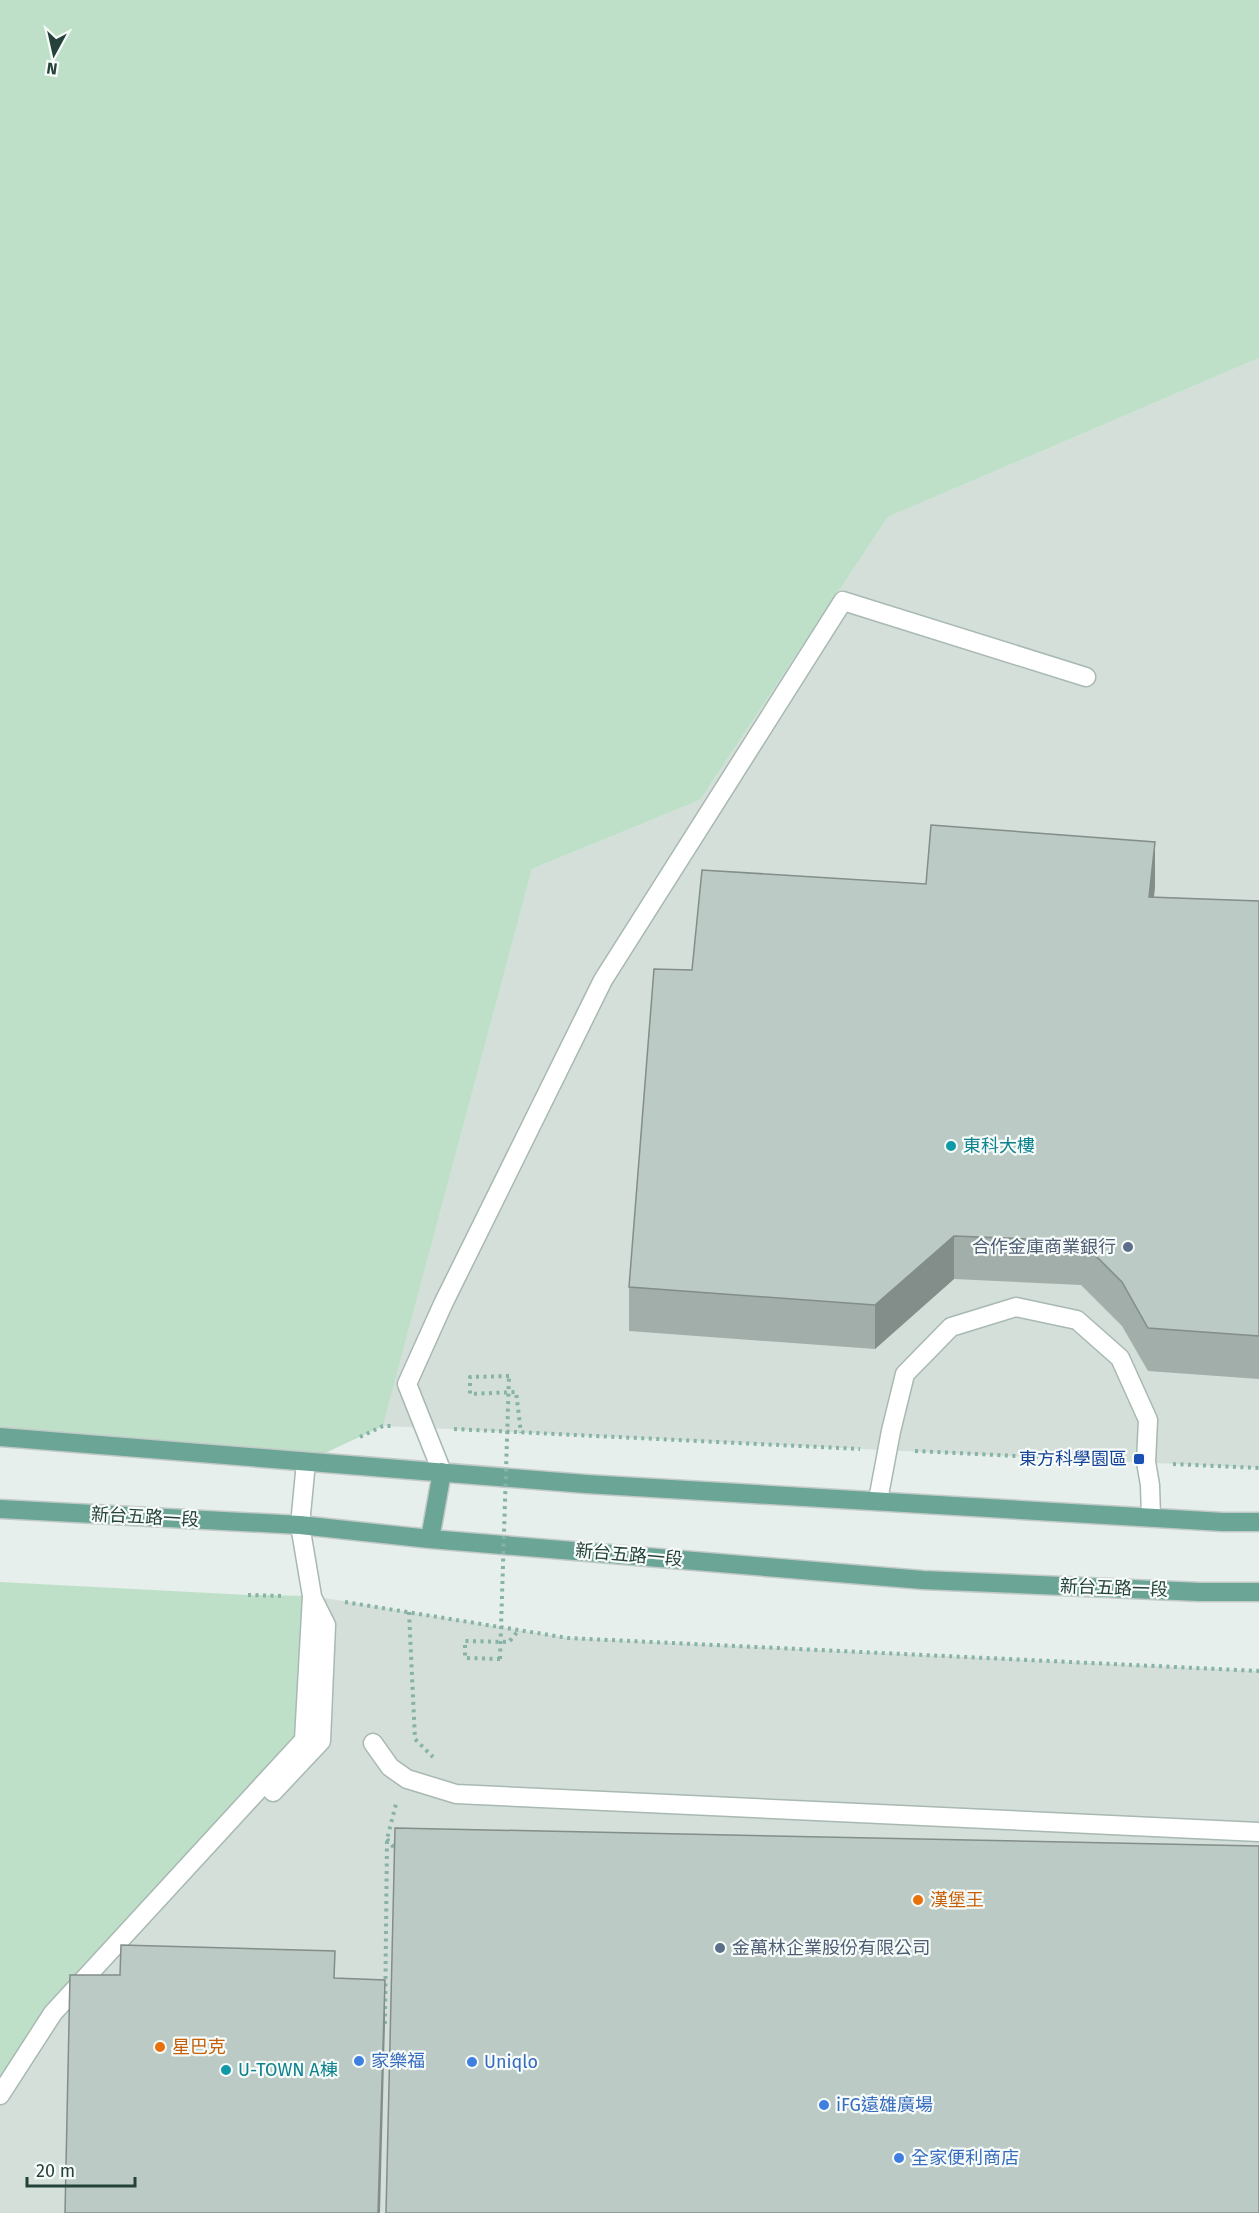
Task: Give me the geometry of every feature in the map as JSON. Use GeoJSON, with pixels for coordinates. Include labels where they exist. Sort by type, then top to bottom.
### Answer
{"type":"FeatureCollection","features":[{"type":"Feature","properties":{"kind":"main road"},"geometry":{"type":"LineString","coordinates":[[0,1437],[669,1489],[1259,1522]]}},
{"type":"Feature","properties":{"kind":"main road"},"geometry":{"type":"LineString","coordinates":[[430,1539],[442,1472]]}},
{"type":"Feature","properties":{"kind":"main road","name":"新台五路一段"},"geometry":{"type":"LineString","coordinates":[[0,1509],[300,1525],[430,1539],[923,1580],[1200,1592],[1259,1592]]}},
{"type":"Feature","properties":{"kind":"street"},"geometry":{"type":"LineString","coordinates":[[442,1472],[407,1384],[443,1304],[598,991],[843,601],[1086,677]]}},
{"type":"Feature","properties":{"kind":"street"},"geometry":{"type":"LineString","coordinates":[[878,1500],[905,1374],[951,1327],[1016,1307],[1077,1320],[1120,1358],[1148,1420],[1146,1462],[1150,1485],[1151,1517]]}},
{"type":"Feature","properties":{"kind":"street"},"geometry":{"type":"LineString","coordinates":[[0,2095],[53,2013],[304,1740],[312,1596],[300,1525],[306,1462]]}},
{"type":"Feature","properties":{"kind":"street"},"geometry":{"type":"LineString","coordinates":[[0,2108],[64,2013],[321,1741],[326,1625],[312,1596]]}},
{"type":"Feature","properties":{"kind":"street"},"geometry":{"type":"LineString","coordinates":[[373,1743],[390,1767],[407,1779],[456,1794],[1259,1832]]}},
{"type":"Feature","properties":{"kind":"path"},"geometry":{"type":"LineString","coordinates":[[518,1631],[509,1642],[465,1641],[465,1658],[500,1659],[509,1376],[470,1377],[470,1394],[516,1392],[521,1433]]}},
{"type":"Feature","properties":{"kind":"path"},"geometry":{"type":"LineString","coordinates":[[354,1439],[383,1426],[1259,1468]]}},
{"type":"Feature","properties":{"kind":"path"},"geometry":{"type":"LineString","coordinates":[[248,1595],[312,1596],[568,1638],[1259,1671]]}},
{"type":"Feature","properties":{"kind":"path"},"geometry":{"type":"LineString","coordinates":[[409,1612],[415,1739],[435,1760]]}},
{"type":"Feature","properties":{"kind":"path"},"geometry":{"type":"LineString","coordinates":[[384,2035],[387,1839],[394,1807],[407,1779]]}},
{"type":"Feature","properties":{"kind":"path"},"geometry":{"type":"LineString","coordinates":[[387,1839],[395,1849],[407,1850]]}},
{"type":"Feature","properties":{"kind":"path"},"geometry":{"type":"LineString","coordinates":[[385,2024],[391,2022]]}},
{"type":"Feature","properties":{"kind":"shaded area","name":"東方科學園區"},"geometry":{"type":"Polygon","coordinates":[[[1259,358],[1259,1468],[383,1426],[532,869],[700,800],[888,517],[1259,358]]]}},
{"type":"Feature","properties":{"kind":"shaded area"},"geometry":{"type":"Polygon","coordinates":[[[312,1596],[568,1638],[1259,1671],[1259,2213],[0,2213],[0,2095],[312,1596]]]}},
{"type":"Feature","properties":{"kind":"green space"},"geometry":{"type":"Polygon","coordinates":[[[0,0],[1259,0],[1259,358],[888,517],[700,800],[532,869],[383,1426],[306,1462],[0,1437],[0,0]]]}},
{"type":"Feature","properties":{"kind":"green space"},"geometry":{"type":"Polygon","coordinates":[[[0,1582],[248,1595],[312,1596],[304,1740],[60,2005],[0,2097],[0,1582]]]}},
{"type":"Feature","properties":{"kind":"building","name":"東科大樓"},"geometry":{"type":"Polygon","coordinates":[[[931,825],[1155,842],[1149,897],[1259,901],[1259,1336],[1148,1328],[1122,1282],[1081,1241],[954,1236],[875,1305],[629,1287],[654,969],[692,970],[702,870],[926,884],[931,825]]]}},
{"type":"Feature","properties":{"kind":"building","name":"iFG遠雄廣場"},"geometry":{"type":"Polygon","coordinates":[[[395,1828],[1259,1846],[1259,2213],[386,2213],[395,1828]]]}},
{"type":"Feature","properties":{"kind":"building","name":"U-TOWN A棟"},"geometry":{"type":"Polygon","coordinates":[[[121,1945],[335,1951],[334,1978],[385,1980],[378,2213],[65,2213],[70,1975],[120,1975],[121,1945]]]}},
{"type":"Feature","properties":{"kind":"place","name":"東科大樓"},"geometry":{"type":"Point","coordinates":[951,1146]}},
{"type":"Feature","properties":{"kind":"place","name":"合作金庫商業銀行"},"geometry":{"type":"Point","coordinates":[1128,1247]}},
{"type":"Feature","properties":{"kind":"place","name":"東方科學園區"},"geometry":{"type":"Point","coordinates":[1139,1459]}},
{"type":"Feature","properties":{"kind":"place","name":"漢堡王"},"geometry":{"type":"Point","coordinates":[918,1900]}},
{"type":"Feature","properties":{"kind":"place","name":"金萬林企業股份有限公司"},"geometry":{"type":"Point","coordinates":[720,1948]}},
{"type":"Feature","properties":{"kind":"place","name":"星巴克"},"geometry":{"type":"Point","coordinates":[160,2047]}},
{"type":"Feature","properties":{"kind":"place","name":"家樂福"},"geometry":{"type":"Point","coordinates":[359,2061]}},
{"type":"Feature","properties":{"kind":"place","name":"Uniqlo"},"geometry":{"type":"Point","coordinates":[472,2062]}},
{"type":"Feature","properties":{"kind":"place","name":"U-TOWN A棟"},"geometry":{"type":"Point","coordinates":[226,2070]}},
{"type":"Feature","properties":{"kind":"place","name":"iFG遠雄廣場"},"geometry":{"type":"Point","coordinates":[824,2105]}},
{"type":"Feature","properties":{"kind":"place","name":"全家便利商店"},"geometry":{"type":"Point","coordinates":[899,2158]}}]}
